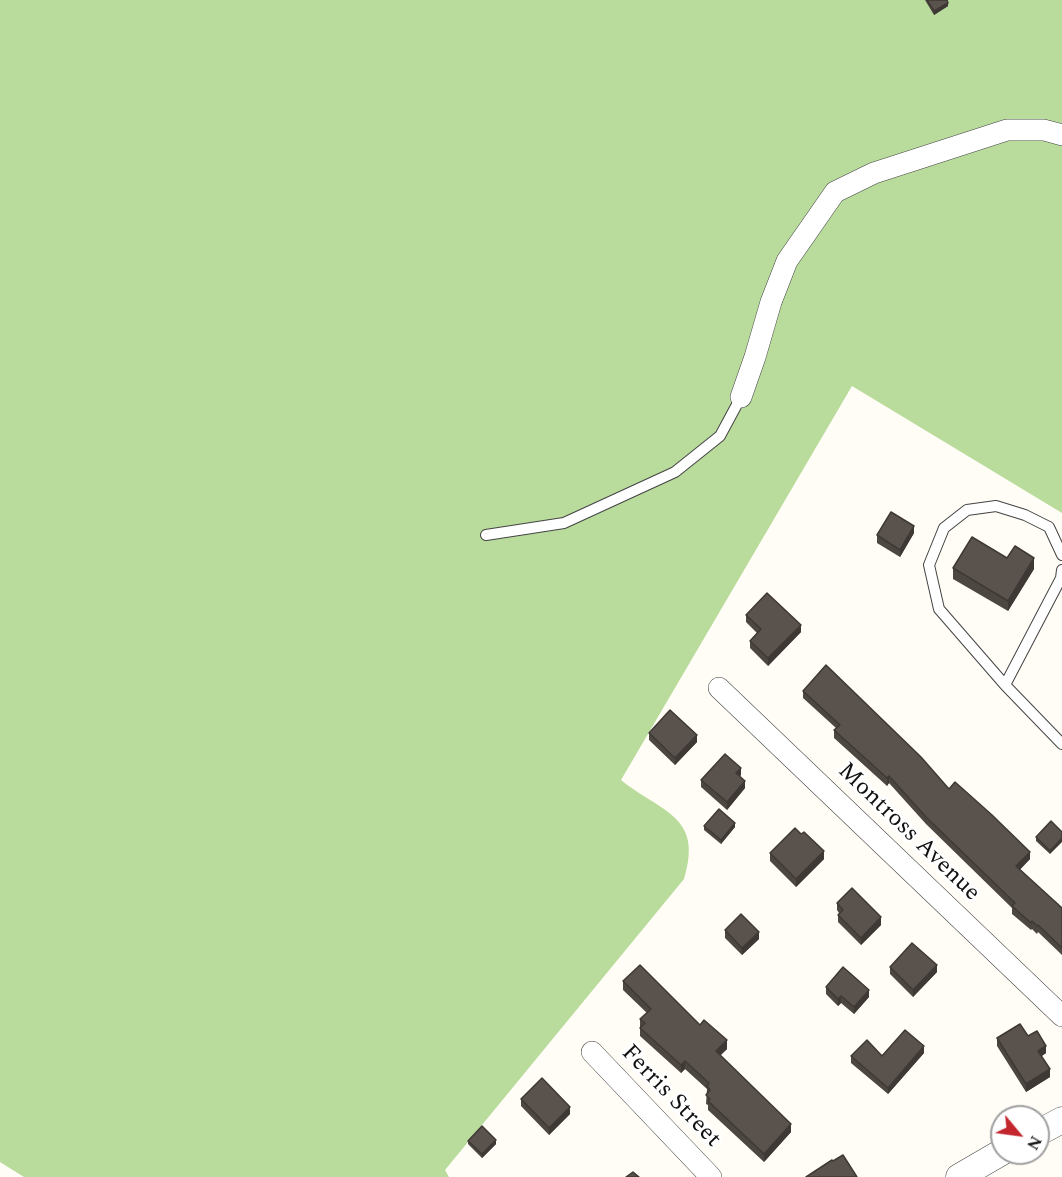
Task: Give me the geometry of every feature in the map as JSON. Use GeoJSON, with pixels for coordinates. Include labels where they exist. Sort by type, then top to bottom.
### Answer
{"type":"FeatureCollection","features":[{"type":"Feature","properties":{"kind":"street"},"geometry":{"type":"LineString","coordinates":[[741,397],[771,302],[787,261],[835,192],[874,173],[1007,130],[1044,130],[1062,135]]}},
{"type":"Feature","properties":{"kind":"street","name":"Montross Avenue"},"geometry":{"type":"LineString","coordinates":[[719,688],[1062,1016]]}},
{"type":"Feature","properties":{"kind":"street","name":"Ferris Street"},"geometry":{"type":"LineString","coordinates":[[592,1052],[711,1177]]}},
{"type":"Feature","properties":{"kind":"street"},"geometry":{"type":"LineString","coordinates":[[959,1177],[990,1159]]}},
{"type":"Feature","properties":{"kind":"lane"},"geometry":{"type":"LineString","coordinates":[[486,535],[564,523],[675,472],[720,436],[741,397]]}},
{"type":"Feature","properties":{"kind":"lane"},"geometry":{"type":"LineString","coordinates":[[1062,555],[1049,527],[1025,515],[996,506],[967,510],[944,528],[929,565],[939,609],[1005,685],[1062,744]]}},
{"type":"Feature","properties":{"kind":"lane"},"geometry":{"type":"LineString","coordinates":[[1005,685],[1061,578],[1062,570]]}},
{"type":"Feature","properties":{"kind":"green space"},"geometry":{"type":"Polygon","coordinates":[[[0,0],[1062,0],[1062,513],[852,386],[621,780],[675,818],[683,828],[688,841],[689,858],[684,879],[445,1170],[449,1177],[24,1177],[0,1162],[0,0]]]}},
{"type":"Feature","properties":{"kind":"building"},"geometry":{"type":"Polygon","coordinates":[[[927,0],[947,0],[948,3],[934,11],[927,0]]]}},
{"type":"Feature","properties":{"kind":"building"},"geometry":{"type":"Polygon","coordinates":[[[891,512],[914,526],[900,550],[877,535],[891,512]]]}},
{"type":"Feature","properties":{"kind":"building"},"geometry":{"type":"Polygon","coordinates":[[[972,537],[1007,558],[1015,546],[1034,558],[1008,601],[953,568],[972,537]]]}},
{"type":"Feature","properties":{"kind":"building"},"geometry":{"type":"Polygon","coordinates":[[[767,593],[801,625],[768,658],[750,641],[761,629],[746,615],[767,593]]]}},
{"type":"Feature","properties":{"kind":"building"},"geometry":{"type":"Polygon","coordinates":[[[826,665],[921,757],[949,789],[955,782],[1030,852],[1016,866],[1062,908],[1062,948],[1038,925],[1032,921],[1031,923],[1012,906],[1015,903],[926,817],[889,776],[887,778],[834,730],[840,725],[803,691],[826,665]]]}},
{"type":"Feature","properties":{"kind":"building"},"geometry":{"type":"Polygon","coordinates":[[[670,710],[697,735],[675,758],[649,733],[670,710]]]}},
{"type":"Feature","properties":{"kind":"building"},"geometry":{"type":"Polygon","coordinates":[[[725,754],[741,768],[736,773],[745,781],[727,802],[701,780],[725,754]]]}},
{"type":"Feature","properties":{"kind":"building"},"geometry":{"type":"Polygon","coordinates":[[[719,809],[735,823],[721,840],[704,826],[719,809]]]}},
{"type":"Feature","properties":{"kind":"building"},"geometry":{"type":"Polygon","coordinates":[[[1051,821],[1062,832],[1062,838],[1050,851],[1036,837],[1051,821]]]}},
{"type":"Feature","properties":{"kind":"building"},"geometry":{"type":"Polygon","coordinates":[[[795,828],[801,834],[804,832],[824,851],[796,879],[770,853],[795,828]]]}},
{"type":"Feature","properties":{"kind":"building"},"geometry":{"type":"Polygon","coordinates":[[[852,888],[881,917],[861,938],[838,915],[843,910],[837,903],[852,888]]]}},
{"type":"Feature","properties":{"kind":"building"},"geometry":{"type":"Polygon","coordinates":[[[741,914],[759,932],[742,948],[725,930],[741,914]]]}},
{"type":"Feature","properties":{"kind":"building"},"geometry":{"type":"Polygon","coordinates":[[[912,943],[937,965],[913,990],[890,967],[912,943]]]}},
{"type":"Feature","properties":{"kind":"building"},"geometry":{"type":"Polygon","coordinates":[[[640,965],[700,1025],[704,1020],[727,1040],[716,1051],[791,1124],[764,1154],[708,1101],[710,1099],[706,1095],[710,1090],[707,1086],[709,1083],[685,1061],[681,1065],[640,1028],[645,1023],[640,1019],[651,1009],[623,981],[640,965]]]}},
{"type":"Feature","properties":{"kind":"building"},"geometry":{"type":"Polygon","coordinates":[[[843,967],[869,990],[854,1007],[841,996],[838,999],[826,987],[843,967]]]}},
{"type":"Feature","properties":{"kind":"building"},"geometry":{"type":"Polygon","coordinates":[[[1020,1024],[1028,1036],[1037,1031],[1046,1046],[1038,1051],[1050,1069],[1026,1084],[997,1038],[1020,1024]]]}},
{"type":"Feature","properties":{"kind":"building"},"geometry":{"type":"Polygon","coordinates":[[[905,1030],[924,1046],[888,1088],[851,1056],[867,1040],[882,1056],[905,1030]]]}},
{"type":"Feature","properties":{"kind":"building"},"geometry":{"type":"Polygon","coordinates":[[[542,1078],[570,1107],[549,1128],[521,1099],[542,1078]]]}},
{"type":"Feature","properties":{"kind":"building"},"geometry":{"type":"Polygon","coordinates":[[[482,1126],[496,1140],[482,1154],[468,1141],[482,1126]]]}},
{"type":"Feature","properties":{"kind":"building"},"geometry":{"type":"Polygon","coordinates":[[[843,1155],[857,1177],[806,1177],[832,1160],[843,1155]]]}},
{"type":"Feature","properties":{"kind":"building"},"geometry":{"type":"Polygon","coordinates":[[[633,1172],[639,1177],[626,1177],[633,1172]]]}}]}
